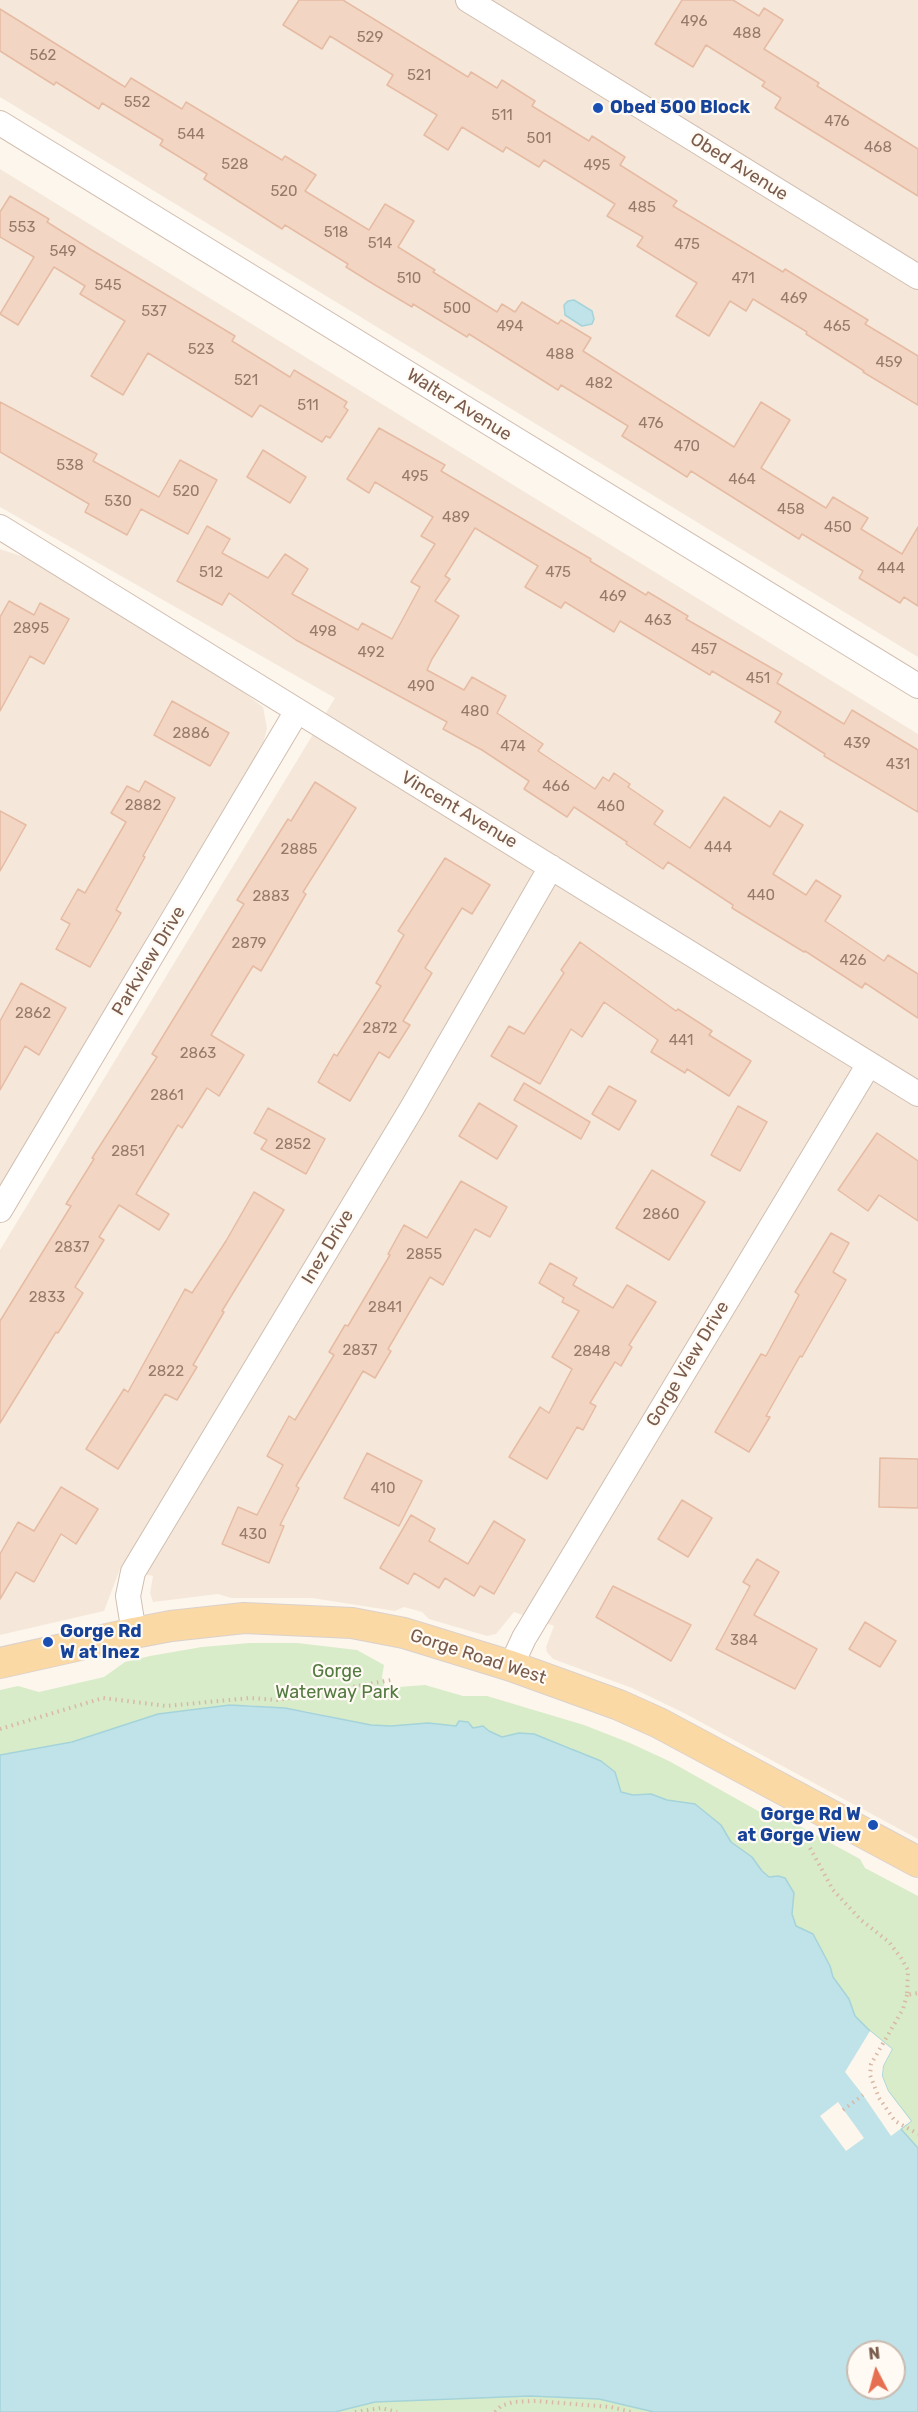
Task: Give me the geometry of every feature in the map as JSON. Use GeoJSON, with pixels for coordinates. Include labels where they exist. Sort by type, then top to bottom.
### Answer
{"type":"FeatureCollection","features":[{"type":"Feature","properties":{"kind":"main road","name":"Gorge Road West"},"geometry":{"type":"LineString","coordinates":[[0,1664],[134,1633],[234,1619],[316,1619],[404,1633],[511,1666],[659,1723],[918,1862]]}},
{"type":"Feature","properties":{"kind":"street","name":"Obed Avenue"},"geometry":{"type":"LineString","coordinates":[[468,0],[918,277]]}},
{"type":"Feature","properties":{"kind":"street","name":"Walter Avenue"},"geometry":{"type":"LineString","coordinates":[[0,123],[918,687]]}},
{"type":"Feature","properties":{"kind":"street","name":"Vincent Avenue"},"geometry":{"type":"LineString","coordinates":[[0,527],[918,1094]]}},
{"type":"Feature","properties":{"kind":"street","name":"Parkview Drive"},"geometry":{"type":"LineString","coordinates":[[0,1210],[297,711]]}},
{"type":"Feature","properties":{"kind":"street","name":"Inez Drive"},"geometry":{"type":"LineString","coordinates":[[134,1633],[128,1596],[133,1572],[412,1108],[551,867]]}},
{"type":"Feature","properties":{"kind":"street","name":"Gorge View Drive"},"geometry":{"type":"LineString","coordinates":[[511,1666],[530,1628],[869,1064]]}},
{"type":"Feature","properties":{"kind":"path"},"geometry":{"type":"LineString","coordinates":[[0,1729],[103,1698],[166,1706],[250,1698],[278,1700],[391,1680]]}},
{"type":"Feature","properties":{"kind":"path"},"geometry":{"type":"LineString","coordinates":[[810,1848],[833,1890],[861,1920],[889,1942],[908,1970],[907,1995],[903,2009],[871,2064],[870,2075],[879,2098],[895,2121],[918,2134]]}},
{"type":"Feature","properties":{"kind":"path"},"geometry":{"type":"LineString","coordinates":[[907,1995],[918,1993]]}},
{"type":"Feature","properties":{"kind":"path"},"geometry":{"type":"LineString","coordinates":[[843,2110],[863,2095]]}},
{"type":"Feature","properties":{"kind":"path"},"geometry":{"type":"LineString","coordinates":[[495,2412],[501,2406],[513,2402],[536,2401],[611,2407],[631,2412]]}},
{"type":"Feature","properties":{"kind":"path"},"geometry":{"type":"LineString","coordinates":[[355,2412],[381,2408],[397,2412]]}},
{"type":"Feature","properties":{"kind":"shaded area"},"geometry":{"type":"Polygon","coordinates":[[[0,0],[918,0],[918,657],[0,97],[0,0]]]}},
{"type":"Feature","properties":{"kind":"shaded area"},"geometry":{"type":"Polygon","coordinates":[[[0,169],[918,734],[918,1839],[682,1712],[632,1688],[553,1659],[546,1647],[554,1626],[514,1612],[496,1634],[487,1636],[429,1619],[422,1612],[404,1607],[395,1611],[312,1598],[231,1598],[218,1594],[153,1602],[150,1593],[153,1576],[120,1569],[104,1611],[0,1635],[0,1250],[335,698],[0,507],[0,169]]]}},
{"type":"Feature","properties":{"kind":"shaded area"},"geometry":{"type":"Polygon","coordinates":[[[0,549],[24,557],[239,689],[263,707],[267,728],[263,744],[154,925],[0,1195],[0,549]]]}},
{"type":"Feature","properties":{"kind":"green space","name":"Gorge Waterway Park"},"geometry":{"type":"Polygon","coordinates":[[[250,1643],[297,1643],[357,1650],[384,1665],[382,1677],[385,1688],[425,1685],[463,1696],[487,1696],[584,1725],[669,1761],[760,1812],[770,1810],[860,1859],[865,1868],[918,1896],[918,2148],[900,2129],[911,2121],[888,2091],[882,2076],[883,2066],[892,2049],[855,2016],[849,1999],[833,1977],[830,1966],[813,1934],[796,1926],[792,1914],[794,1893],[778,1876],[769,1877],[762,1871],[752,1857],[731,1842],[721,1825],[695,1804],[666,1800],[651,1794],[633,1795],[621,1792],[571,1748],[534,1734],[519,1733],[502,1737],[483,1726],[473,1728],[428,1723],[371,1725],[305,1711],[248,1705],[158,1714],[72,1742],[0,1755],[0,1690],[18,1686],[39,1692],[104,1677],[125,1662],[150,1656],[202,1647],[250,1643]]]}},
{"type":"Feature","properties":{"kind":"green space"},"geometry":{"type":"Polygon","coordinates":[[[530,2396],[599,2399],[654,2412],[335,2412],[375,2402],[530,2396]]]}},
{"type":"Feature","properties":{"kind":"water"},"geometry":{"type":"Polygon","coordinates":[[[574,300],[592,311],[594,319],[592,324],[582,326],[565,315],[564,305],[574,300]]]}},
{"type":"Feature","properties":{"kind":"water"},"geometry":{"type":"Polygon","coordinates":[[[230,1705],[285,1708],[371,1725],[428,1723],[456,1726],[459,1721],[468,1722],[473,1728],[483,1726],[502,1737],[519,1733],[534,1734],[601,1761],[615,1772],[621,1792],[633,1795],[651,1794],[667,1800],[695,1804],[721,1825],[731,1842],[752,1857],[769,1877],[785,1878],[794,1893],[792,1914],[796,1926],[813,1934],[830,1966],[833,1977],[849,1999],[855,2016],[892,2049],[883,2066],[882,2076],[888,2091],[911,2121],[901,2129],[918,2148],[918,2412],[654,2412],[599,2399],[530,2396],[375,2402],[335,2412],[0,2412],[0,1755],[72,1742],[158,1714],[230,1705]]]}},
{"type":"Feature","properties":{"kind":"pier"},"geometry":{"type":"Polygon","coordinates":[[[870,2031],[892,2049],[883,2066],[882,2076],[888,2091],[911,2121],[891,2136],[845,2072],[870,2031]]]}},
{"type":"Feature","properties":{"kind":"pier"},"geometry":{"type":"Polygon","coordinates":[[[838,2102],[864,2138],[846,2151],[820,2116],[838,2102]]]}},
{"type":"Feature","properties":{"kind":"building"},"geometry":{"type":"Polygon","coordinates":[[[299,0],[343,0],[468,77],[471,72],[497,88],[502,80],[535,101],[532,106],[589,141],[592,136],[625,157],[620,165],[677,201],[673,206],[783,272],[785,269],[868,320],[865,324],[918,356],[918,405],[863,372],[806,334],[807,332],[753,299],[746,311],[730,301],[709,336],[676,316],[697,283],[637,246],[643,237],[607,216],[615,204],[544,160],[539,167],[506,147],[503,152],[462,127],[448,150],[424,135],[437,115],[387,85],[393,75],[330,36],[322,49],[283,25],[299,0]]]}},
{"type":"Feature","properties":{"kind":"building"},"geometry":{"type":"Polygon","coordinates":[[[682,0],[733,0],[759,16],[764,8],[783,20],[764,49],[819,83],[817,86],[918,149],[918,196],[775,108],[781,98],[762,86],[765,82],[706,45],[693,67],[655,44],[682,0]]]}},
{"type":"Feature","properties":{"kind":"building"},"geometry":{"type":"Polygon","coordinates":[[[0,9],[125,87],[131,78],[182,109],[186,102],[282,160],[285,156],[316,175],[305,191],[369,230],[385,204],[414,221],[398,247],[435,270],[433,272],[497,312],[502,304],[515,312],[522,302],[558,324],[561,320],[591,338],[583,351],[734,447],[761,402],[790,420],[761,468],[826,508],[833,497],[868,518],[861,529],[902,554],[918,527],[918,606],[904,597],[900,603],[859,578],[863,571],[802,534],[799,539],[691,471],[687,477],[622,436],[628,426],[561,385],[558,390],[469,334],[467,337],[413,304],[412,307],[375,285],[346,267],[348,264],[285,225],[282,229],[204,179],[207,174],[160,145],[163,140],[102,103],[99,109],[56,82],[54,85],[0,51],[0,9]]]}},
{"type":"Feature","properties":{"kind":"building"},"geometry":{"type":"Polygon","coordinates":[[[10,196],[49,219],[47,222],[90,249],[235,336],[232,341],[290,377],[294,370],[347,402],[344,407],[348,410],[330,438],[326,436],[322,442],[260,405],[252,417],[148,353],[123,395],[91,376],[125,321],[80,294],[85,286],[54,267],[18,325],[0,314],[34,257],[0,237],[0,212],[10,196]]]}},
{"type":"Feature","properties":{"kind":"building"},"geometry":{"type":"Polygon","coordinates":[[[0,402],[97,454],[93,461],[159,497],[180,460],[217,480],[188,534],[141,509],[127,535],[85,512],[89,504],[0,452],[0,402]]]}},
{"type":"Feature","properties":{"kind":"building"},"geometry":{"type":"Polygon","coordinates":[[[379,428],[445,465],[441,471],[591,559],[590,561],[646,595],[648,592],[688,616],[686,619],[782,674],[777,683],[844,724],[852,710],[918,750],[918,812],[824,756],[825,754],[775,722],[781,712],[712,671],[710,675],[620,621],[614,632],[565,602],[561,608],[525,587],[538,566],[475,528],[445,576],[450,579],[435,601],[459,616],[427,670],[464,690],[472,677],[506,696],[497,713],[543,744],[538,751],[595,789],[603,777],[609,781],[614,773],[630,784],[628,787],[663,811],[654,824],[690,848],[724,797],[770,827],[780,811],[803,825],[773,874],[806,895],[816,880],[841,896],[825,921],[884,961],[888,955],[918,974],[918,1018],[865,983],[862,988],[732,908],[733,905],[668,862],[663,869],[574,807],[567,817],[524,789],[529,781],[482,750],[443,729],[447,722],[296,640],[229,593],[222,605],[177,581],[207,526],[230,539],[222,553],[268,578],[285,554],[308,569],[292,594],[358,630],[362,623],[392,639],[420,587],[411,582],[435,544],[421,536],[433,517],[375,482],[369,493],[347,479],[379,428]]]}},
{"type":"Feature","properties":{"kind":"building"},"geometry":{"type":"Polygon","coordinates":[[[263,450],[306,477],[290,503],[247,477],[263,450]]]}},
{"type":"Feature","properties":{"kind":"building"},"geometry":{"type":"Polygon","coordinates":[[[9,601],[34,615],[40,603],[69,619],[44,664],[30,656],[0,711],[0,617],[9,601]]]}},
{"type":"Feature","properties":{"kind":"building"},"geometry":{"type":"Polygon","coordinates":[[[172,701],[229,733],[210,766],[154,735],[172,701]]]}},
{"type":"Feature","properties":{"kind":"building"},"geometry":{"type":"Polygon","coordinates":[[[145,781],[175,798],[116,910],[121,913],[90,967],[56,949],[70,924],[61,919],[78,889],[85,893],[126,822],[111,813],[127,786],[139,792],[145,781]]]}},
{"type":"Feature","properties":{"kind":"building"},"geometry":{"type":"Polygon","coordinates":[[[315,782],[356,808],[303,892],[306,894],[261,971],[253,966],[211,1035],[244,1055],[219,1096],[207,1088],[182,1128],[178,1125],[136,1194],[169,1214],[159,1230],[119,1205],[99,1237],[104,1240],[75,1287],[83,1293],[0,1423],[0,1321],[71,1206],[66,1204],[94,1159],[92,1158],[157,1057],[152,1054],[244,904],[237,900],[288,819],[291,821],[315,782]]]}},
{"type":"Feature","properties":{"kind":"building"},"geometry":{"type":"Polygon","coordinates":[[[0,811],[26,825],[0,871],[0,811]]]}},
{"type":"Feature","properties":{"kind":"building"},"geometry":{"type":"Polygon","coordinates":[[[445,858],[490,885],[472,914],[462,908],[425,968],[432,973],[403,1021],[410,1025],[389,1058],[379,1052],[350,1101],[318,1082],[334,1054],[337,1056],[381,986],[376,983],[404,935],[398,931],[445,858]]]}},
{"type":"Feature","properties":{"kind":"building"},"geometry":{"type":"Polygon","coordinates":[[[580,942],[676,1011],[678,1009],[712,1031],[709,1035],[751,1061],[729,1096],[687,1069],[685,1073],[651,1052],[658,1040],[604,1002],[582,1037],[571,1029],[540,1084],[491,1056],[509,1026],[524,1034],[564,973],[561,970],[580,942]]]}},
{"type":"Feature","properties":{"kind":"building"},"geometry":{"type":"Polygon","coordinates":[[[21,983],[66,1008],[39,1055],[25,1046],[0,1090],[0,1021],[21,983]]]}},
{"type":"Feature","properties":{"kind":"building"},"geometry":{"type":"Polygon","coordinates":[[[524,1083],[590,1122],[581,1139],[514,1100],[524,1083]]]}},
{"type":"Feature","properties":{"kind":"building"},"geometry":{"type":"Polygon","coordinates":[[[609,1086],[636,1101],[619,1130],[592,1114],[609,1086]]]}},
{"type":"Feature","properties":{"kind":"building"},"geometry":{"type":"Polygon","coordinates":[[[479,1103],[517,1126],[497,1159],[459,1136],[479,1103]]]}},
{"type":"Feature","properties":{"kind":"building"},"geometry":{"type":"Polygon","coordinates":[[[738,1106],[767,1122],[740,1171],[711,1155],[738,1106]]]}},
{"type":"Feature","properties":{"kind":"building"},"geometry":{"type":"Polygon","coordinates":[[[268,1108],[325,1139],[306,1174],[261,1149],[267,1140],[254,1133],[268,1108]]]}},
{"type":"Feature","properties":{"kind":"building"},"geometry":{"type":"Polygon","coordinates":[[[877,1133],[918,1161],[918,1221],[879,1195],[868,1211],[838,1190],[877,1133]]]}},
{"type":"Feature","properties":{"kind":"building"},"geometry":{"type":"Polygon","coordinates":[[[652,1170],[705,1202],[669,1260],[616,1228],[652,1170]]]}},
{"type":"Feature","properties":{"kind":"building"},"geometry":{"type":"Polygon","coordinates":[[[461,1181],[507,1207],[490,1237],[475,1229],[443,1285],[430,1277],[388,1349],[391,1351],[375,1378],[363,1371],[296,1486],[299,1488],[280,1525],[284,1526],[269,1563],[222,1544],[238,1507],[257,1515],[283,1465],[267,1456],[289,1416],[295,1420],[334,1355],[329,1352],[345,1325],[348,1326],[390,1255],[388,1254],[404,1225],[427,1238],[461,1181]]]}},
{"type":"Feature","properties":{"kind":"building"},"geometry":{"type":"Polygon","coordinates":[[[254,1192],[284,1210],[222,1311],[224,1312],[193,1365],[197,1367],[177,1400],[165,1394],[118,1469],[86,1449],[124,1389],[128,1392],[185,1289],[192,1293],[254,1192]]]}},
{"type":"Feature","properties":{"kind":"building"},"geometry":{"type":"Polygon","coordinates":[[[831,1233],[849,1243],[833,1272],[846,1280],[766,1416],[770,1417],[749,1452],[715,1432],[761,1354],[766,1356],[799,1295],[795,1292],[831,1233]]]}},
{"type":"Feature","properties":{"kind":"building"},"geometry":{"type":"Polygon","coordinates":[[[550,1263],[577,1278],[573,1285],[613,1308],[627,1285],[656,1302],[629,1345],[632,1347],[621,1366],[615,1362],[590,1403],[596,1406],[583,1430],[577,1427],[547,1479],[509,1457],[540,1407],[549,1413],[572,1369],[552,1357],[579,1311],[562,1302],[564,1298],[539,1283],[550,1263]]]}},
{"type":"Feature","properties":{"kind":"building"},"geometry":{"type":"Polygon","coordinates":[[[367,1453],[422,1481],[399,1526],[344,1498],[367,1453]]]}},
{"type":"Feature","properties":{"kind":"building"},"geometry":{"type":"Polygon","coordinates":[[[880,1458],[918,1459],[918,1508],[879,1507],[880,1458]]]}},
{"type":"Feature","properties":{"kind":"building"},"geometry":{"type":"Polygon","coordinates":[[[61,1487],[98,1509],[76,1544],[61,1534],[34,1582],[16,1572],[0,1599],[0,1554],[18,1522],[34,1531],[61,1487]]]}},
{"type":"Feature","properties":{"kind":"building"},"geometry":{"type":"Polygon","coordinates":[[[682,1500],[712,1518],[688,1557],[658,1539],[682,1500]]]}},
{"type":"Feature","properties":{"kind":"building"},"geometry":{"type":"Polygon","coordinates":[[[411,1515],[435,1529],[429,1541],[468,1564],[494,1521],[525,1540],[494,1594],[480,1586],[474,1596],[445,1578],[439,1588],[414,1573],[408,1584],[380,1568],[411,1515]]]}},
{"type":"Feature","properties":{"kind":"building"},"geometry":{"type":"Polygon","coordinates":[[[757,1559],[779,1572],[754,1615],[817,1649],[795,1689],[716,1649],[750,1586],[743,1582],[757,1559]]]}},
{"type":"Feature","properties":{"kind":"building"},"geometry":{"type":"Polygon","coordinates":[[[613,1586],[691,1625],[671,1661],[596,1617],[613,1586]]]}},
{"type":"Feature","properties":{"kind":"building"},"geometry":{"type":"Polygon","coordinates":[[[865,1622],[896,1641],[880,1667],[849,1649],[865,1622]]]}},
{"type":"Feature","properties":{"kind":"place","name":"Obed 500 Block"},"geometry":{"type":"Point","coordinates":[598,108]}},
{"type":"Feature","properties":{"kind":"place","name":"Gorge Rd W at Inez"},"geometry":{"type":"Point","coordinates":[48,1642]}},
{"type":"Feature","properties":{"kind":"place","name":"Gorge Rd W at Gorge View"},"geometry":{"type":"Point","coordinates":[873,1825]}}]}
